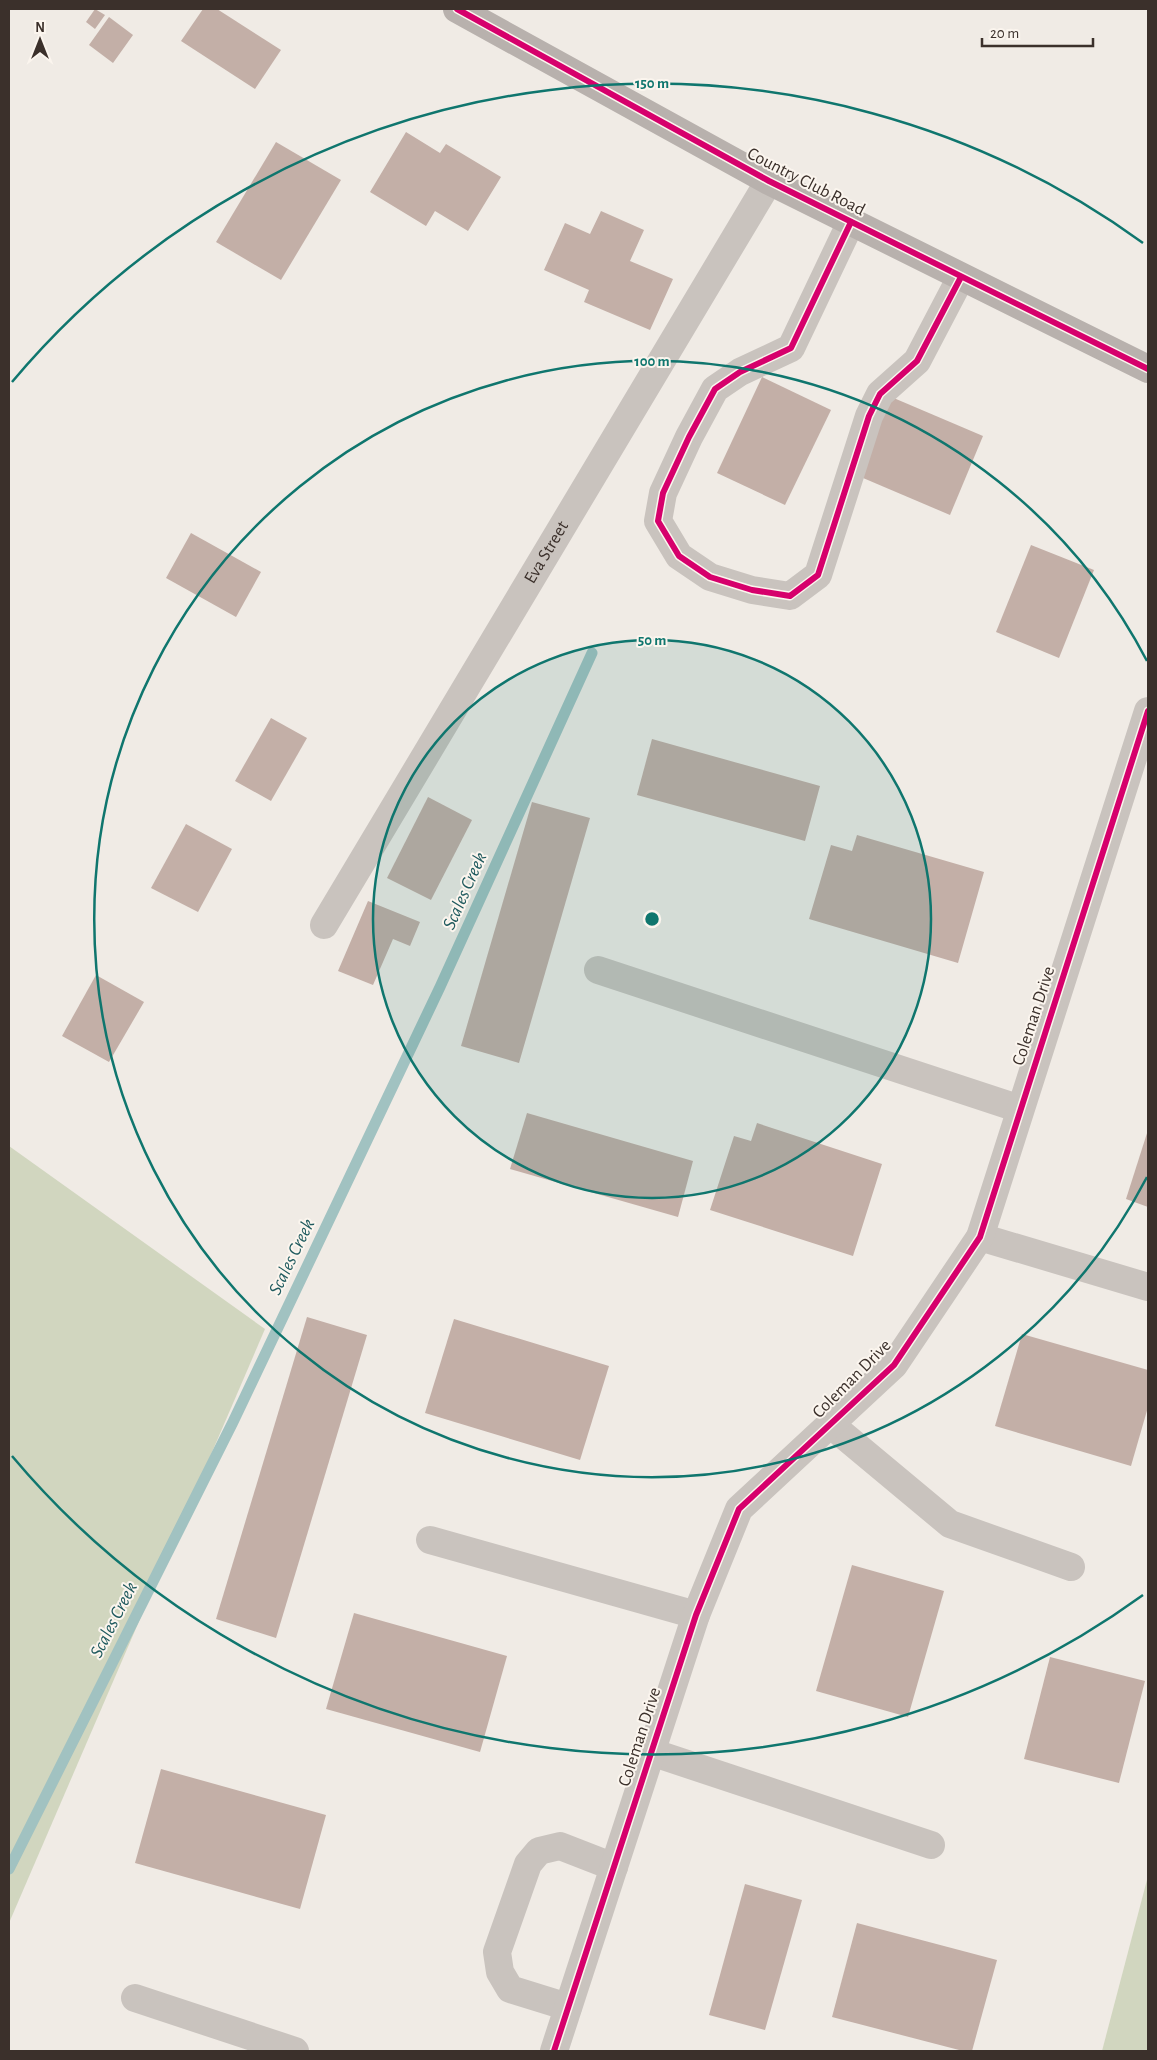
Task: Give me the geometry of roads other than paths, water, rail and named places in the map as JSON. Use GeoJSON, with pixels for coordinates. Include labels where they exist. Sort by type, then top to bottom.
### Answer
{"type":"FeatureCollection","features":[{"type":"Feature","properties":{"kind":"main road","name":"Country Club Road"},"geometry":{"type":"LineString","coordinates":[[457,9],[769,181],[1148,369]]}},
{"type":"Feature","properties":{"kind":"street","name":"Eva Street"},"geometry":{"type":"LineString","coordinates":[[324,926],[769,181]]}},
{"type":"Feature","properties":{"kind":"street"},"geometry":{"type":"LineString","coordinates":[[851,222],[791,348],[740,372],[715,389],[689,437],[663,493],[658,521],[679,556],[710,577],[752,590],[790,596],[818,575],[869,416],[880,394],[916,361],[962,277]]}},
{"type":"Feature","properties":{"kind":"street","name":"Coleman Drive"},"geometry":{"type":"LineString","coordinates":[[554,2051],[696,1615],[739,1509],[894,1365],[980,1237],[1148,711]]}},
{"type":"Feature","properties":{"kind":"street"},"geometry":{"type":"LineString","coordinates":[[598,970],[1020,1109]]}},
{"type":"Feature","properties":{"kind":"street"},"geometry":{"type":"LineString","coordinates":[[980,1237],[1148,1287]]}},
{"type":"Feature","properties":{"kind":"street"},"geometry":{"type":"LineString","coordinates":[[830,1424],[950,1524],[1071,1568]]}},
{"type":"Feature","properties":{"kind":"street"},"geometry":{"type":"LineString","coordinates":[[430,1540],[696,1615]]}},
{"type":"Feature","properties":{"kind":"street"},"geometry":{"type":"LineString","coordinates":[[651,1752],[931,1845]]}},
{"type":"Feature","properties":{"kind":"street"},"geometry":{"type":"LineString","coordinates":[[568,2007],[510,1989],[500,1972],[498,1952],[528,1864],[539,1851],[560,1846],[614,1867]]}},
{"type":"Feature","properties":{"kind":"street"},"geometry":{"type":"LineString","coordinates":[[135,1998],[295,2051]]}},
{"type":"Feature","properties":{"kind":"waterway","name":"Scales Creek"},"geometry":{"type":"LineString","coordinates":[[9,1869],[233,1422],[440,987],[592,653]]}}]}
